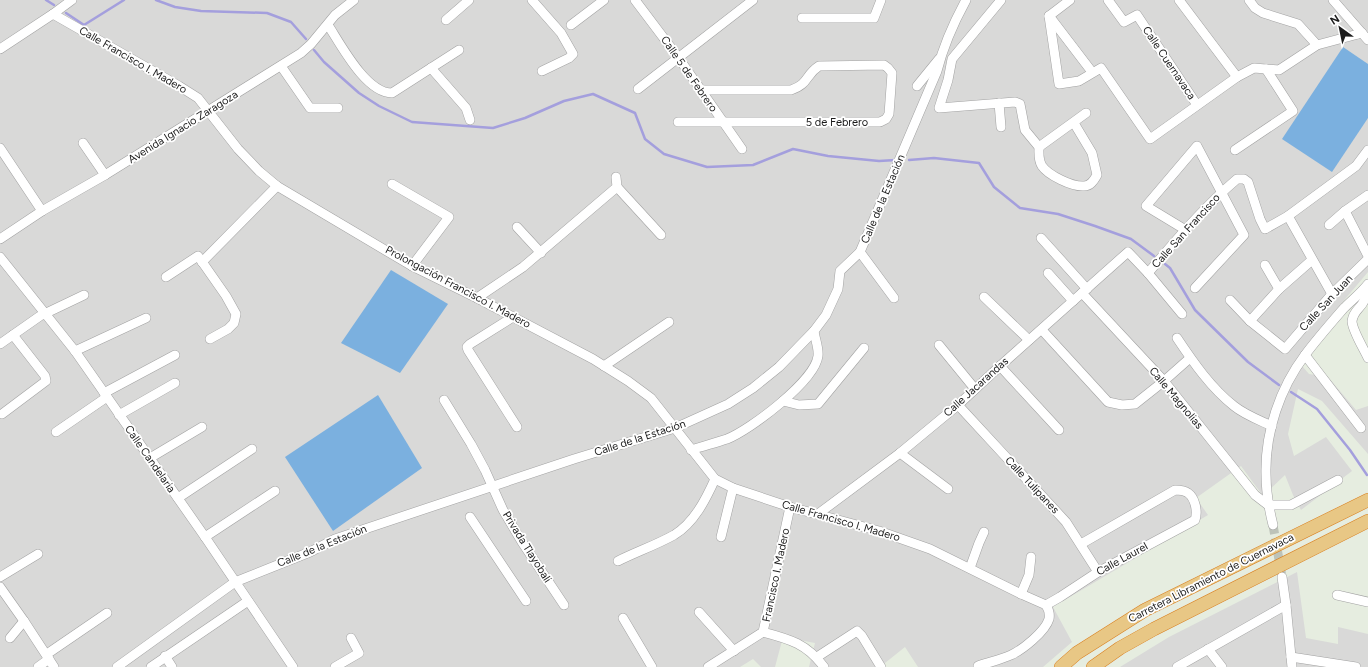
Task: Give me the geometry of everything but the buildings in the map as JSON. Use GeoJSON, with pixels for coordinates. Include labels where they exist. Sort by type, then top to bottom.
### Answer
{"type":"FeatureCollection","features":[{"type":"Feature","properties":{"kind":"highway","name":"Carretera Libramiento de Cuernavaca"},"geometry":{"type":"LineString","coordinates":[[1061,667],[1077,653],[1145,610],[1368,500]]}},
{"type":"Feature","properties":{"kind":"highway","name":"Carretera Libramiento de Cuernavaca"},"geometry":{"type":"LineString","coordinates":[[1093,667],[1120,648],[1154,629],[1368,521]]}},
{"type":"Feature","properties":{"kind":"street","name":"Avenida Ignacio Zaragoza"},"geometry":{"type":"LineString","coordinates":[[0,239],[42,211],[105,175],[208,110],[282,66],[311,44],[335,15],[354,0]]}},
{"type":"Feature","properties":{"kind":"street"},"geometry":{"type":"LineString","coordinates":[[446,20],[469,0]]}},
{"type":"Feature","properties":{"kind":"street"},"geometry":{"type":"LineString","coordinates":[[532,0],[561,33],[573,54],[569,58],[542,71]]}},
{"type":"Feature","properties":{"kind":"street"},"geometry":{"type":"LineString","coordinates":[[571,25],[604,0]]}},
{"type":"Feature","properties":{"kind":"street","name":"Calle 5 de Febrero"},"geometry":{"type":"LineString","coordinates":[[635,0],[678,57],[742,149]]}},
{"type":"Feature","properties":{"kind":"street"},"geometry":{"type":"LineString","coordinates":[[638,89],[753,0]]}},
{"type":"Feature","properties":{"kind":"street"},"geometry":{"type":"LineString","coordinates":[[802,18],[874,18],[881,0]]}},
{"type":"Feature","properties":{"kind":"street","name":"Calle de la Estación"},"geometry":{"type":"LineString","coordinates":[[117,667],[235,582],[310,552],[335,539],[574,459],[675,428],[728,404],[753,388],[779,367],[814,331],[826,315],[838,290],[840,272],[860,252],[937,71],[940,58],[958,14],[966,0]]}},
{"type":"Feature","properties":{"kind":"street"},"geometry":{"type":"LineString","coordinates":[[1049,16],[1070,0]]}},
{"type":"Feature","properties":{"kind":"street","name":"Calle Cuernavaca"},"geometry":{"type":"LineString","coordinates":[[1108,0],[1124,22],[1137,15],[1197,105]]}},
{"type":"Feature","properties":{"kind":"street"},"geometry":{"type":"LineString","coordinates":[[1179,0],[1238,77]]}},
{"type":"Feature","properties":{"kind":"street"},"geometry":{"type":"LineString","coordinates":[[1249,0],[1255,8],[1263,14],[1298,24],[1317,45]]}},
{"type":"Feature","properties":{"kind":"street"},"geometry":{"type":"LineString","coordinates":[[1333,0],[1365,37]]}},
{"type":"Feature","properties":{"kind":"street"},"geometry":{"type":"LineString","coordinates":[[1001,1],[952,60],[948,80],[939,108],[1015,102],[1020,104],[1026,130],[1039,147],[1039,159],[1042,165],[1052,175],[1068,183],[1084,186],[1092,183],[1097,175],[1092,153],[1074,123]]}},
{"type":"Feature","properties":{"kind":"street"},"geometry":{"type":"LineString","coordinates":[[0,49],[53,14],[65,2]]}},
{"type":"Feature","properties":{"kind":"street","name":"Calle Francisco I. Madero"},"geometry":{"type":"LineString","coordinates":[[53,14],[179,86],[198,98],[208,110]]}},
{"type":"Feature","properties":{"kind":"street"},"geometry":{"type":"LineString","coordinates":[[1049,16],[1092,72]]}},
{"type":"Feature","properties":{"kind":"street"},"geometry":{"type":"LineString","coordinates":[[1049,16],[1059,84],[1079,81],[1101,68],[1150,139],[1238,77],[1254,68],[1279,70],[1317,45],[1365,37]]}},
{"type":"Feature","properties":{"kind":"street"},"geometry":{"type":"LineString","coordinates":[[328,25],[363,76],[386,93],[392,93],[459,50]]}},
{"type":"Feature","properties":{"kind":"street"},"geometry":{"type":"LineString","coordinates":[[917,86],[940,58],[962,47]]}},
{"type":"Feature","properties":{"kind":"street","name":"5 de Febrero"},"geometry":{"type":"LineString","coordinates":[[678,122],[880,122],[886,119],[889,114],[892,73],[884,64],[819,66],[812,71],[806,81],[799,87],[791,90],[700,90]]}},
{"type":"Feature","properties":{"kind":"street"},"geometry":{"type":"LineString","coordinates":[[282,66],[310,108],[338,108]]}},
{"type":"Feature","properties":{"kind":"street"},"geometry":{"type":"LineString","coordinates":[[431,68],[466,108],[470,120]]}},
{"type":"Feature","properties":{"kind":"street"},"geometry":{"type":"LineString","coordinates":[[1235,150],[1293,111],[1266,69]]}},
{"type":"Feature","properties":{"kind":"street"},"geometry":{"type":"LineString","coordinates":[[999,103],[1001,127]]}},
{"type":"Feature","properties":{"kind":"street","name":"Prolongación Francisco I. Madero"},"geometry":{"type":"LineString","coordinates":[[208,110],[238,149],[259,171],[277,186],[412,266],[478,298],[604,366],[651,398],[675,428]]}},
{"type":"Feature","properties":{"kind":"street"},"geometry":{"type":"LineString","coordinates":[[1039,147],[1086,113]]}},
{"type":"Feature","properties":{"kind":"street"},"geometry":{"type":"LineString","coordinates":[[83,144],[105,175]]}},
{"type":"Feature","properties":{"kind":"street"},"geometry":{"type":"LineString","coordinates":[[1184,230],[1146,206],[1197,146],[1244,235],[1195,288]]}},
{"type":"Feature","properties":{"kind":"street"},"geometry":{"type":"LineString","coordinates":[[0,148],[42,211]]}},
{"type":"Feature","properties":{"kind":"street"},"geometry":{"type":"LineString","coordinates":[[1332,294],[1288,216],[1356,166],[1368,150]]}},
{"type":"Feature","properties":{"kind":"street"},"geometry":{"type":"LineString","coordinates":[[616,177],[617,187],[661,235]]}},
{"type":"Feature","properties":{"kind":"street","name":"Calle San Francisco"},"geometry":{"type":"LineString","coordinates":[[1148,274],[1184,230],[1221,192],[1237,178],[1244,179],[1248,182],[1260,219],[1265,228],[1288,216]]}},
{"type":"Feature","properties":{"kind":"street"},"geometry":{"type":"LineString","coordinates":[[392,184],[449,217],[412,266]]}},
{"type":"Feature","properties":{"kind":"street"},"geometry":{"type":"LineString","coordinates":[[202,262],[277,186]]}},
{"type":"Feature","properties":{"kind":"street"},"geometry":{"type":"LineString","coordinates":[[478,298],[541,253],[617,187]]}},
{"type":"Feature","properties":{"kind":"street"},"geometry":{"type":"LineString","coordinates":[[1329,225],[1345,211],[1368,195]]}},
{"type":"Feature","properties":{"kind":"street"},"geometry":{"type":"LineString","coordinates":[[1345,211],[1368,256]]}},
{"type":"Feature","properties":{"kind":"street"},"geometry":{"type":"LineString","coordinates":[[517,227],[541,253]]}},
{"type":"Feature","properties":{"kind":"street","name":"Calle Magnolias"},"geometry":{"type":"LineString","coordinates":[[1041,238],[1084,291],[1164,381],[1255,495],[1268,505]]}},
{"type":"Feature","properties":{"kind":"street"},"geometry":{"type":"LineString","coordinates":[[860,252],[894,298]]}},
{"type":"Feature","properties":{"kind":"street","name":"Calle Jacarandas"},"geometry":{"type":"LineString","coordinates":[[818,514],[900,453],[958,405],[975,388],[1128,252],[1148,274]]}},
{"type":"Feature","properties":{"kind":"street"},"geometry":{"type":"LineString","coordinates":[[166,277],[198,256],[226,296],[236,314],[234,324],[210,339]]}},
{"type":"Feature","properties":{"kind":"street","name":"Calle Candelaria"},"geometry":{"type":"LineString","coordinates":[[0,257],[75,351],[205,537],[293,667]]}},
{"type":"Feature","properties":{"kind":"street","name":"Calle San Juan"},"geometry":{"type":"LineString","coordinates":[[1250,321],[1285,349],[1332,294],[1368,259]]}},
{"type":"Feature","properties":{"kind":"street"},"geometry":{"type":"LineString","coordinates":[[1230,300],[1250,321],[1279,290],[1312,260]]}},
{"type":"Feature","properties":{"kind":"street"},"geometry":{"type":"LineString","coordinates":[[1265,265],[1279,290]]}},
{"type":"Feature","properties":{"kind":"street"},"geometry":{"type":"LineString","coordinates":[[1048,273],[1073,301]]}},
{"type":"Feature","properties":{"kind":"street"},"geometry":{"type":"LineString","coordinates":[[1148,274],[1182,314]]}},
{"type":"Feature","properties":{"kind":"street"},"geometry":{"type":"LineString","coordinates":[[1273,525],[1268,505],[1266,474],[1268,447],[1279,402],[1289,380],[1305,355],[1344,308],[1366,286]]}},
{"type":"Feature","properties":{"kind":"street"},"geometry":{"type":"LineString","coordinates":[[1366,286],[1367,296],[1363,305],[1355,313],[1352,319],[1353,326],[1368,358]]}},
{"type":"Feature","properties":{"kind":"street"},"geometry":{"type":"LineString","coordinates":[[0,344],[45,314],[84,295]]}},
{"type":"Feature","properties":{"kind":"street"},"geometry":{"type":"LineString","coordinates":[[984,297],[1029,340]]}},
{"type":"Feature","properties":{"kind":"street"},"geometry":{"type":"LineString","coordinates":[[513,317],[470,344],[468,350],[517,427]]}},
{"type":"Feature","properties":{"kind":"street"},"geometry":{"type":"LineString","coordinates":[[75,351],[146,318]]}},
{"type":"Feature","properties":{"kind":"street"},"geometry":{"type":"LineString","coordinates":[[604,366],[669,322]]}},
{"type":"Feature","properties":{"kind":"street"},"geometry":{"type":"LineString","coordinates":[[1042,330],[1108,402],[1122,405],[1135,404],[1190,358]]}},
{"type":"Feature","properties":{"kind":"street"},"geometry":{"type":"LineString","coordinates":[[691,450],[727,438],[753,424],[784,401],[814,367],[818,356],[814,331]]}},
{"type":"Feature","properties":{"kind":"street"},"geometry":{"type":"LineString","coordinates":[[2,414],[46,381],[45,376],[13,335]]}},
{"type":"Feature","properties":{"kind":"street"},"geometry":{"type":"LineString","coordinates":[[1177,338],[1190,358],[1220,394],[1248,415],[1272,426]]}},
{"type":"Feature","properties":{"kind":"street"},"geometry":{"type":"LineString","coordinates":[[939,345],[975,388]]}},
{"type":"Feature","properties":{"kind":"street"},"geometry":{"type":"LineString","coordinates":[[784,401],[799,405],[818,404],[864,348]]}},
{"type":"Feature","properties":{"kind":"street"},"geometry":{"type":"LineString","coordinates":[[56,432],[105,395],[175,355]]}},
{"type":"Feature","properties":{"kind":"street"},"geometry":{"type":"LineString","coordinates":[[1305,355],[1361,428]]}},
{"type":"Feature","properties":{"kind":"street"},"geometry":{"type":"LineString","coordinates":[[1000,366],[1059,430]]}},
{"type":"Feature","properties":{"kind":"street"},"geometry":{"type":"LineString","coordinates":[[119,415],[175,384]]}},
{"type":"Feature","properties":{"kind":"street","name":"Privada Tlayobali"},"geometry":{"type":"LineString","coordinates":[[444,400],[485,470],[503,510],[522,542],[564,604]]}},
{"type":"Feature","properties":{"kind":"street","name":"Calle Tulipanes"},"geometry":{"type":"LineString","coordinates":[[958,405],[1066,522],[1082,544],[1098,572]]}},
{"type":"Feature","properties":{"kind":"street"},"geometry":{"type":"LineString","coordinates":[[150,458],[202,427]]}},
{"type":"Feature","properties":{"kind":"street","name":"Calle Francisco I. Madero"},"geometry":{"type":"LineString","coordinates":[[675,428],[715,479],[733,488],[790,507],[879,531],[930,550],[1046,605]]}},
{"type":"Feature","properties":{"kind":"street"},"geometry":{"type":"LineString","coordinates":[[178,498],[252,449]]}},
{"type":"Feature","properties":{"kind":"street"},"geometry":{"type":"LineString","coordinates":[[900,453],[948,489]]}},
{"type":"Feature","properties":{"kind":"street"},"geometry":{"type":"LineString","coordinates":[[618,561],[674,534],[687,523],[699,509],[709,493],[715,479]]}},
{"type":"Feature","properties":{"kind":"street"},"geometry":{"type":"LineString","coordinates":[[1268,505],[1291,505],[1338,480]]}},
{"type":"Feature","properties":{"kind":"street"},"geometry":{"type":"LineString","coordinates":[[721,538],[733,488]]}},
{"type":"Feature","properties":{"kind":"street","name":"Calle Laurel"},"geometry":{"type":"LineString","coordinates":[[1046,605],[1098,572],[1195,520],[1197,514],[1196,507],[1188,493],[1181,490],[1175,490],[1082,544]]}},
{"type":"Feature","properties":{"kind":"street"},"geometry":{"type":"LineString","coordinates":[[205,537],[276,491]]}},
{"type":"Feature","properties":{"kind":"street","name":"Francisco I. Madero"},"geometry":{"type":"LineString","coordinates":[[708,667],[763,632],[790,507]]}},
{"type":"Feature","properties":{"kind":"street"},"geometry":{"type":"LineString","coordinates":[[470,517],[526,601]]}},
{"type":"Feature","properties":{"kind":"street"},"geometry":{"type":"LineString","coordinates":[[970,568],[978,543],[984,532]]}},
{"type":"Feature","properties":{"kind":"street"},"geometry":{"type":"LineString","coordinates":[[0,577],[38,554]]}},
{"type":"Feature","properties":{"kind":"street"},"geometry":{"type":"LineString","coordinates":[[1021,594],[1029,575],[1031,557]]}},
{"type":"Feature","properties":{"kind":"street"},"geometry":{"type":"LineString","coordinates":[[1282,577],[1292,667]]}},
{"type":"Feature","properties":{"kind":"street"},"geometry":{"type":"LineString","coordinates":[[0,588],[4,601],[24,621],[50,660]]}},
{"type":"Feature","properties":{"kind":"street"},"geometry":{"type":"LineString","coordinates":[[1337,595],[1368,602]]}},
{"type":"Feature","properties":{"kind":"street"},"geometry":{"type":"LineString","coordinates":[[151,667],[165,656],[248,601]]}},
{"type":"Feature","properties":{"kind":"street"},"geometry":{"type":"LineString","coordinates":[[978,666],[1010,656],[1020,650],[1045,628],[1049,619],[1050,611],[1046,605]]}},
{"type":"Feature","properties":{"kind":"street"},"geometry":{"type":"LineString","coordinates":[[1177,667],[1286,605]]}},
{"type":"Feature","properties":{"kind":"street"},"geometry":{"type":"LineString","coordinates":[[699,612],[734,651]]}},
{"type":"Feature","properties":{"kind":"street"},"geometry":{"type":"LineString","coordinates":[[38,667],[50,660],[107,613]]}},
{"type":"Feature","properties":{"kind":"street"},"geometry":{"type":"LineString","coordinates":[[622,618],[652,667]]}},
{"type":"Feature","properties":{"kind":"street"},"geometry":{"type":"LineString","coordinates":[[10,638],[24,621]]}},
{"type":"Feature","properties":{"kind":"street"},"geometry":{"type":"LineString","coordinates":[[817,657],[857,631],[862,636],[881,667]]}},
{"type":"Feature","properties":{"kind":"street"},"geometry":{"type":"LineString","coordinates":[[763,632],[792,640],[817,657],[824,667]]}},
{"type":"Feature","properties":{"kind":"street"},"geometry":{"type":"LineString","coordinates":[[335,667],[359,653],[350,638]]}},
{"type":"Feature","properties":{"kind":"street"},"geometry":{"type":"LineString","coordinates":[[1208,649],[1222,667]]}},
{"type":"Feature","properties":{"kind":"street"},"geometry":{"type":"LineString","coordinates":[[165,656],[172,667]]}},
{"type":"Feature","properties":{"kind":"street"},"geometry":{"type":"LineString","coordinates":[[1291,657],[1356,667]]}},
{"type":"Feature","properties":{"kind":"shaded area"},"geometry":{"type":"Polygon","coordinates":[[[0,0],[1368,0],[1368,272],[1297,360],[1309,374],[1328,377],[1356,410],[1368,406],[1368,454],[1322,401],[1298,389],[1288,434],[1294,456],[1326,437],[1352,471],[1301,510],[1285,475],[1263,496],[1241,466],[1196,498],[1208,515],[1053,607],[1072,642],[1043,667],[918,667],[905,647],[880,667],[809,667],[815,643],[783,637],[775,667],[761,667],[753,659],[740,667],[0,667],[0,0]]]}},
{"type":"Feature","properties":{"kind":"shaded area"},"geometry":{"type":"Polygon","coordinates":[[[1343,47],[1368,64],[1368,118],[1332,172],[1282,139],[1343,47]]]}},
{"type":"Feature","properties":{"kind":"shaded area"},"geometry":{"type":"Polygon","coordinates":[[[391,270],[448,304],[400,373],[341,343],[391,270]]]}},
{"type":"Feature","properties":{"kind":"shaded area"},"geometry":{"type":"Polygon","coordinates":[[[378,395],[422,468],[333,531],[285,457],[378,395]]]}},
{"type":"Feature","properties":{"kind":"shaded area"},"geometry":{"type":"Polygon","coordinates":[[[1297,572],[1306,638],[1338,644],[1338,627],[1368,634],[1368,667],[1120,667],[1169,637],[1297,572]]]}},
{"type":"Feature","properties":{"kind":"waterway"},"geometry":{"type":"LineString","coordinates":[[46,0],[54,5]]}},
{"type":"Feature","properties":{"kind":"waterway"},"geometry":{"type":"LineString","coordinates":[[66,13],[84,25],[124,0]]}},
{"type":"Feature","properties":{"kind":"waterway"},"geometry":{"type":"LineString","coordinates":[[156,0],[175,7],[201,11],[267,13],[291,22],[306,39]]}},
{"type":"Feature","properties":{"kind":"waterway"},"geometry":{"type":"LineString","coordinates":[[314,50],[324,62],[359,93],[379,106],[412,122],[493,128],[525,118],[564,101],[593,94],[635,113],[645,139],[664,154],[707,167],[753,165],[793,149],[828,156],[879,161],[896,160]]}},
{"type":"Feature","properties":{"kind":"waterway"},"geometry":{"type":"LineString","coordinates":[[909,160],[934,158],[979,163],[994,187],[1020,208],[1058,214],[1095,226],[1131,239],[1154,256]]}},
{"type":"Feature","properties":{"kind":"waterway"},"geometry":{"type":"LineString","coordinates":[[1165,264],[1170,268],[1195,310],[1248,362],[1279,385]]}},
{"type":"Feature","properties":{"kind":"waterway"},"geometry":{"type":"LineString","coordinates":[[1291,392],[1317,409],[1350,450],[1367,475]]}},
{"type":"Feature","properties":{"kind":"tunnel"},"geometry":{"type":"LineString","coordinates":[[1273,525],[1282,577]]}}]}
